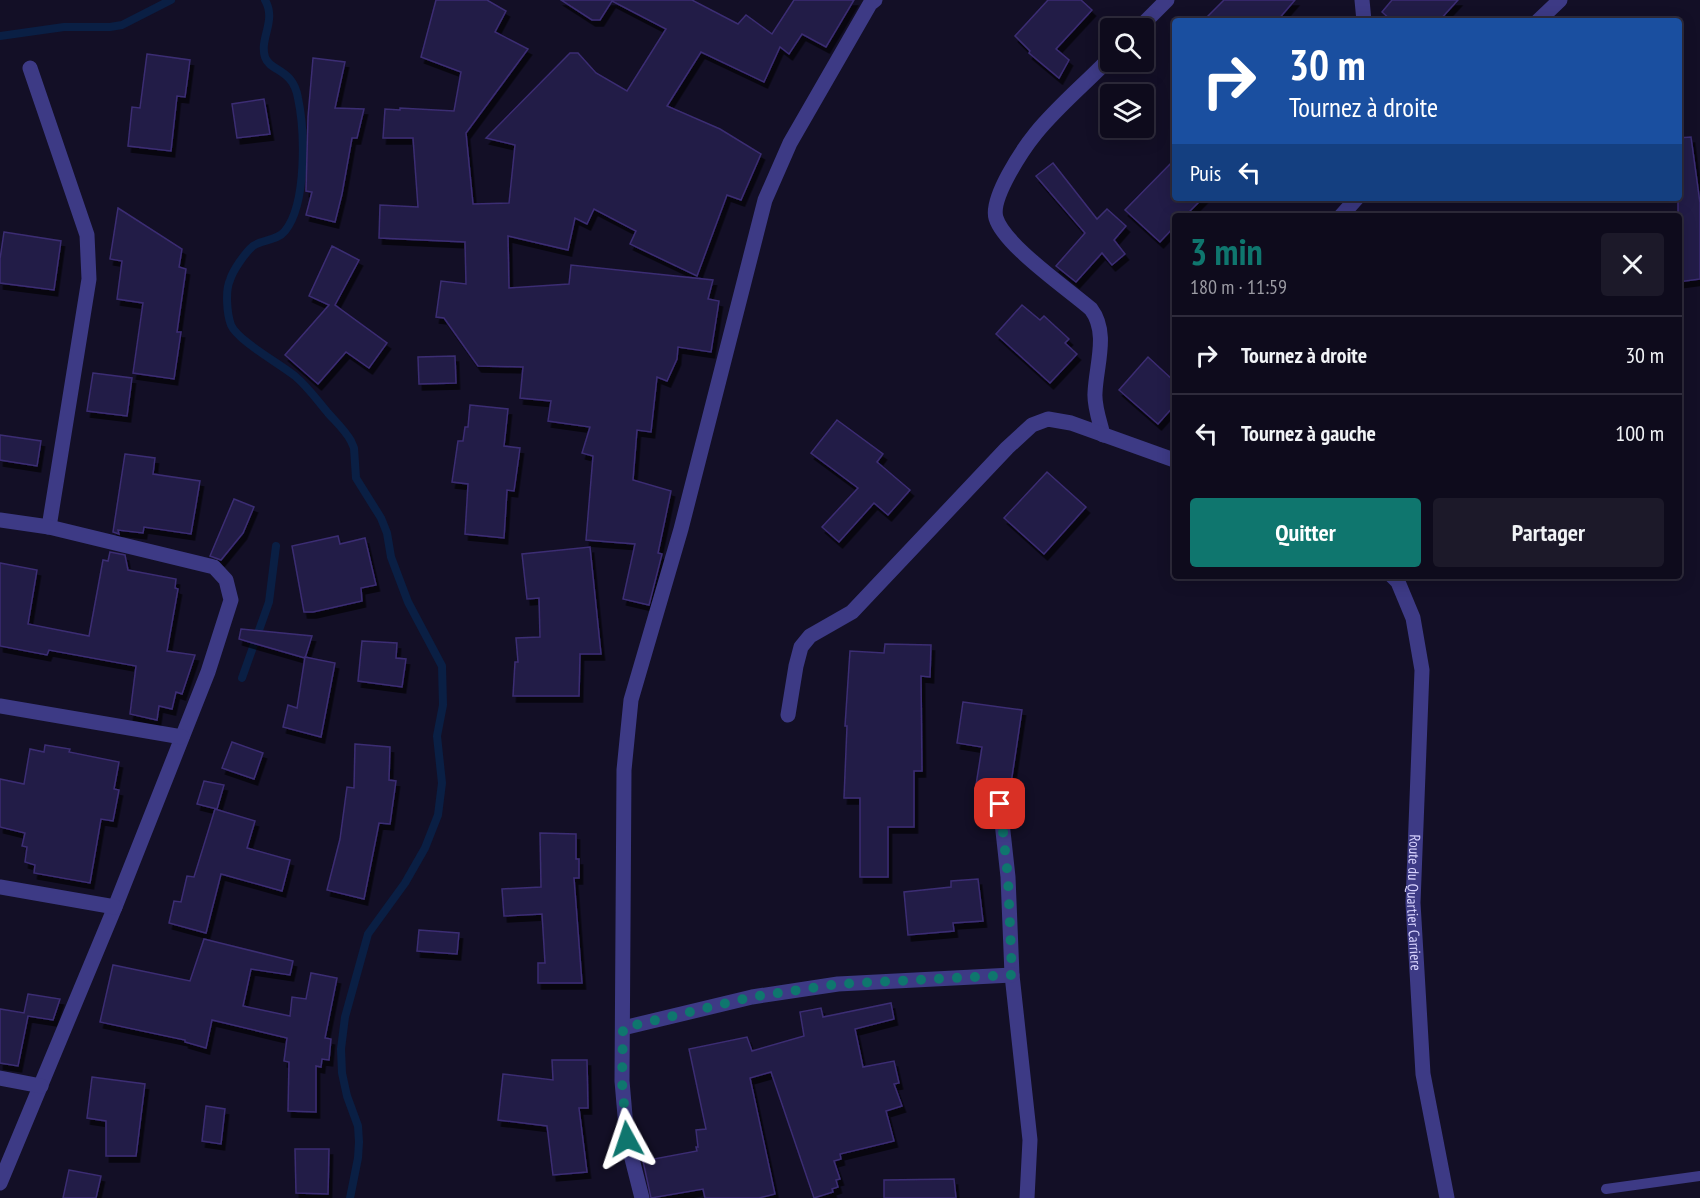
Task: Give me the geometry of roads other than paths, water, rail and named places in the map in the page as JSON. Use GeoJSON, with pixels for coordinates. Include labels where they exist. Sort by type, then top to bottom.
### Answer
{"type":"FeatureCollection","features":[{"type":"Feature","properties":{"kind":"street"},"geometry":{"type":"LineString","coordinates":[[642,1198],[627,1139],[622,1082],[624,770],[631,700],[681,529],[765,200],[790,142],[870,4],[875,0]]}},
{"type":"Feature","properties":{"kind":"street"},"geometry":{"type":"LineString","coordinates":[[1149,18],[1167,0]]}},
{"type":"Feature","properties":{"kind":"street"},"geometry":{"type":"LineString","coordinates":[[1362,0],[1364,18]]}},
{"type":"Feature","properties":{"kind":"street"},"geometry":{"type":"LineString","coordinates":[[1541,18],[1560,0]]}},
{"type":"Feature","properties":{"kind":"street"},"geometry":{"type":"LineString","coordinates":[[30,68],[87,235],[89,279],[49,527]]}},
{"type":"Feature","properties":{"kind":"street"},"geometry":{"type":"LineString","coordinates":[[1100,68],[1036,133],[999,194],[995,210],[996,219],[1012,243],[1091,309],[1098,318],[1101,331],[1095,395],[1103,435]]}},
{"type":"Feature","properties":{"kind":"street"},"geometry":{"type":"LineString","coordinates":[[1344,213],[1354,201]]}},
{"type":"Feature","properties":{"kind":"street"},"geometry":{"type":"LineString","coordinates":[[788,715],[798,657],[801,647],[810,636],[852,612],[1007,448],[1032,425],[1048,419],[1071,423],[1172,459]]}},
{"type":"Feature","properties":{"kind":"street"},"geometry":{"type":"LineString","coordinates":[[0,520],[49,527],[214,567],[226,580],[231,600],[208,672],[115,907],[0,1183]]}},
{"type":"Feature","properties":{"kind":"street","name":"Route du Quartier Carriere"},"geometry":{"type":"LineString","coordinates":[[1395,579],[1413,618],[1422,670],[1413,903],[1423,1074],[1447,1198]]}},
{"type":"Feature","properties":{"kind":"street"},"geometry":{"type":"LineString","coordinates":[[0,706],[182,737]]}},
{"type":"Feature","properties":{"kind":"street"},"geometry":{"type":"LineString","coordinates":[[1000,804],[1008,878],[1012,975],[1030,1140],[1027,1198]]}},
{"type":"Feature","properties":{"kind":"street"},"geometry":{"type":"LineString","coordinates":[[0,887],[115,907]]}},
{"type":"Feature","properties":{"kind":"street"},"geometry":{"type":"LineString","coordinates":[[623,1028],[752,997],[838,984],[1012,975]]}},
{"type":"Feature","properties":{"kind":"street"},"geometry":{"type":"LineString","coordinates":[[0,1078],[41,1086]]}},
{"type":"Feature","properties":{"kind":"lane"},"geometry":{"type":"LineString","coordinates":[[1606,1189],[1700,1176]]}},
{"type":"Feature","properties":{"kind":"waterway"},"geometry":{"type":"LineString","coordinates":[[0,36],[64,27],[122,25],[171,0]]}},
{"type":"Feature","properties":{"kind":"waterway"},"geometry":{"type":"LineString","coordinates":[[265,0],[269,15],[264,43],[265,57],[272,66],[287,76],[298,98],[303,147],[301,186],[292,219],[285,231],[278,237],[253,246],[234,271],[227,290],[231,325],[242,338],[300,380],[349,437],[354,448],[356,478],[381,518],[387,533],[391,557],[408,602],[442,666],[443,705],[437,736],[442,783],[438,815],[425,848],[405,883],[368,934],[345,1017],[341,1049],[342,1073],[347,1096],[358,1126],[359,1142],[350,1198]]}},
{"type":"Feature","properties":{"kind":"waterway"},"geometry":{"type":"LineString","coordinates":[[242,678],[269,602],[276,546]]}}]}
